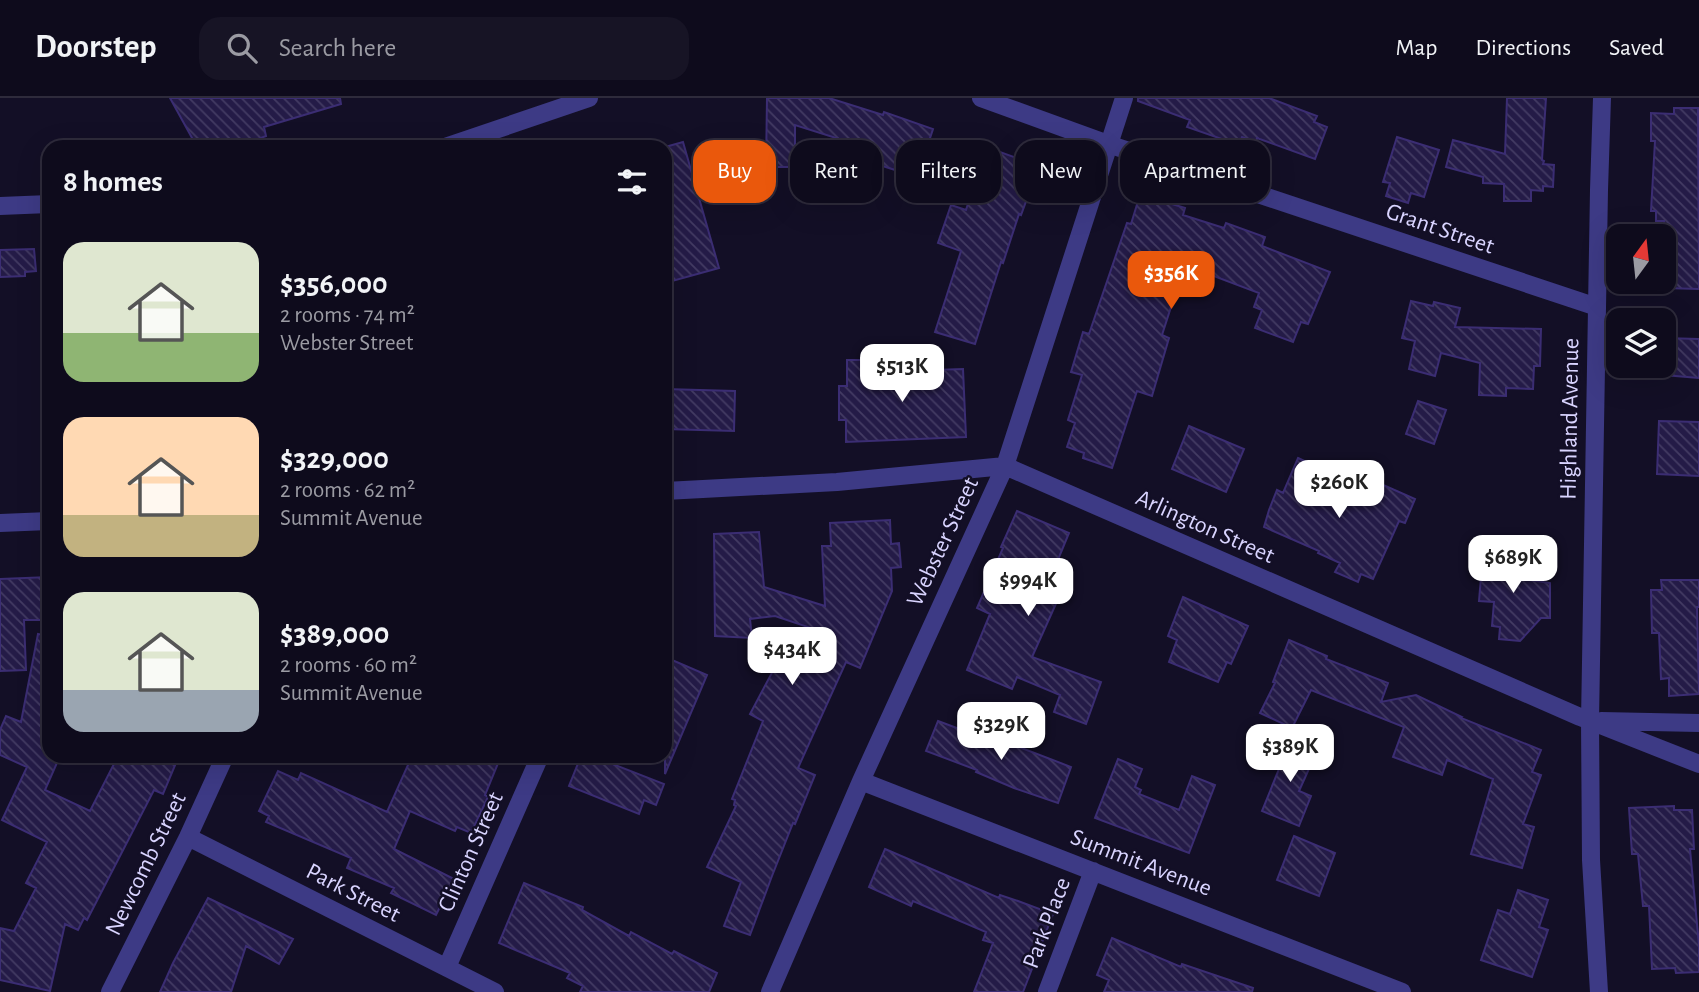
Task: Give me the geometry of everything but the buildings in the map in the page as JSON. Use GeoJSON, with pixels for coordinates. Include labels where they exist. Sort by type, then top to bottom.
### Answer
{"type":"FeatureCollection","features":[{"type":"Feature","properties":{"kind":"street"},"geometry":{"type":"LineString","coordinates":[[466,140],[589,98]]}},
{"type":"Feature","properties":{"kind":"street","name":"Grant Street"},"geometry":{"type":"LineString","coordinates":[[981,98],[1108,144],[1597,307]]}},
{"type":"Feature","properties":{"kind":"street","name":"Webster Street"},"geometry":{"type":"LineString","coordinates":[[770,992],[861,780],[1005,467],[1124,98]]}},
{"type":"Feature","properties":{"kind":"street","name":"Highland Avenue"},"geometry":{"type":"LineString","coordinates":[[1600,992],[1591,860],[1590,721],[1602,98]]}},
{"type":"Feature","properties":{"kind":"street"},"geometry":{"type":"LineString","coordinates":[[0,206],[42,204]]}},
{"type":"Feature","properties":{"kind":"street","name":"Arlington Street"},"geometry":{"type":"LineString","coordinates":[[672,491],[836,482],[1005,467],[1590,721],[1699,764]]}},
{"type":"Feature","properties":{"kind":"street"},"geometry":{"type":"LineString","coordinates":[[0,523],[42,521]]}},
{"type":"Feature","properties":{"kind":"street"},"geometry":{"type":"LineString","coordinates":[[1590,721],[1699,723]]}},
{"type":"Feature","properties":{"kind":"street","name":"Newcomb Street"},"geometry":{"type":"LineString","coordinates":[[110,992],[222,763]]}},
{"type":"Feature","properties":{"kind":"street","name":"Clinton Street"},"geometry":{"type":"LineString","coordinates":[[447,967],[537,763]]}},
{"type":"Feature","properties":{"kind":"street","name":"Summit Avenue"},"geometry":{"type":"LineString","coordinates":[[861,780],[1402,992]]}},
{"type":"Feature","properties":{"kind":"street","name":"Park Street"},"geometry":{"type":"LineString","coordinates":[[188,837],[495,992]]}},
{"type":"Feature","properties":{"kind":"street","name":"Park Place"},"geometry":{"type":"LineString","coordinates":[[1047,992],[1093,871]]}}]}
